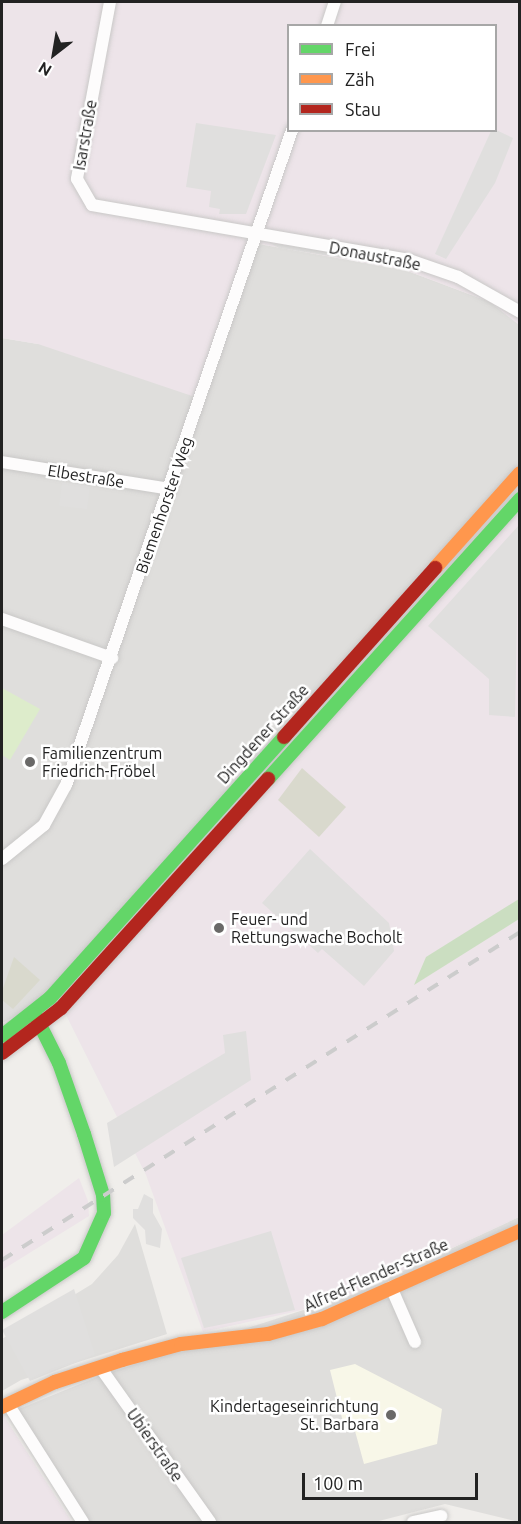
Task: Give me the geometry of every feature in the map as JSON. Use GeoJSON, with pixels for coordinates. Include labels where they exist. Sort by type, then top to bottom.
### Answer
{"type":"FeatureCollection","features":[{"type":"Feature","properties":{"kind":"main road","name":"Dingdener Straße"},"geometry":{"type":"LineString","coordinates":[[463,563],[457,553],[461,545],[518,475]]}},
{"type":"Feature","properties":{"kind":"main road","name":"Dingdener Straße"},"geometry":{"type":"LineString","coordinates":[[2,1036],[33,1012],[152,885],[518,475]]}},
{"type":"Feature","properties":{"kind":"main road","name":"Dingdener Straße"},"geometry":{"type":"LineString","coordinates":[[2,1053],[40,1025],[163,899],[519,499]]}},
{"type":"Feature","properties":{"kind":"main road"},"geometry":{"type":"LineString","coordinates":[[2,1312],[84,1258],[93,1245],[104,1213],[103,1195],[59,1063],[33,1012]]}},
{"type":"Feature","properties":{"kind":"main road","name":"Alfred-Flender-Straße"},"geometry":{"type":"LineString","coordinates":[[5,1405],[100,1367],[181,1344],[295,1327],[519,1231]]}},
{"type":"Feature","properties":{"kind":"street","name":"Isarstraße"},"geometry":{"type":"LineString","coordinates":[[110,2],[77,179],[82,193],[92,206],[108,211],[257,235]]}},
{"type":"Feature","properties":{"kind":"street"},"geometry":{"type":"LineString","coordinates":[[328,24],[335,2]]}},
{"type":"Feature","properties":{"kind":"street","name":"Biemenhorster Weg"},"geometry":{"type":"LineString","coordinates":[[2,859],[39,830],[60,801],[170,489],[291,132]]}},
{"type":"Feature","properties":{"kind":"street","name":"Donaustraße"},"geometry":{"type":"LineString","coordinates":[[257,235],[409,260],[458,277],[519,312]]}},
{"type":"Feature","properties":{"kind":"street","name":"Elbestraße"},"geometry":{"type":"LineString","coordinates":[[2,462],[170,489]]}},
{"type":"Feature","properties":{"kind":"street"},"geometry":{"type":"LineString","coordinates":[[2,619],[111,658]]}},
{"type":"Feature","properties":{"kind":"street"},"geometry":{"type":"LineString","coordinates":[[391,1287],[415,1342]]}},
{"type":"Feature","properties":{"kind":"street","name":"Ubierstraße"},"geometry":{"type":"LineString","coordinates":[[100,1367],[210,1522]]}},
{"type":"Feature","properties":{"kind":"street"},"geometry":{"type":"LineString","coordinates":[[5,1405],[83,1522]]}},
{"type":"Feature","properties":{"kind":"street"},"geometry":{"type":"LineString","coordinates":[[413,1522],[441,1516]]}},
{"type":"Feature","properties":{"kind":"shaded area"},"geometry":{"type":"Polygon","coordinates":[[[2,2],[519,2],[519,325],[490,302],[405,270],[254,243],[198,398],[38,344],[2,338],[2,2]]]}},
{"type":"Feature","properties":{"kind":"shaded area"},"geometry":{"type":"Polygon","coordinates":[[[196,123],[276,135],[246,214],[219,214],[220,209],[209,207],[211,191],[186,187],[196,123]]]}},
{"type":"Feature","properties":{"kind":"shaded area"},"geometry":{"type":"Polygon","coordinates":[[[497,130],[513,138],[495,183],[446,259],[435,254],[491,132],[497,130]]]}},
{"type":"Feature","properties":{"kind":"shaded area"},"geometry":{"type":"Polygon","coordinates":[[[253,243],[405,270],[490,302],[520,325],[519,475],[56,995],[2,1023],[2,338],[38,344],[253,243]]]}},
{"type":"Feature","properties":{"kind":"shaded area"},"geometry":{"type":"Polygon","coordinates":[[[270,243],[396,262],[387,265],[279,248],[270,243]]]}},
{"type":"Feature","properties":{"kind":"shaded area"},"geometry":{"type":"Polygon","coordinates":[[[519,475],[519,1217],[353,1294],[298,1311],[203,1332],[146,1175],[56,995],[519,475]]]}},
{"type":"Feature","properties":{"kind":"shaded area"},"geometry":{"type":"Polygon","coordinates":[[[62,482],[90,486],[87,509],[59,506],[62,482]]]}},
{"type":"Feature","properties":{"kind":"shaded area"},"geometry":{"type":"Polygon","coordinates":[[[519,525],[515,717],[489,715],[489,679],[428,626],[519,525]]]}},
{"type":"Feature","properties":{"kind":"shaded area"},"geometry":{"type":"Polygon","coordinates":[[[302,768],[346,807],[319,837],[278,800],[302,768]]]}},
{"type":"Feature","properties":{"kind":"shaded area"},"geometry":{"type":"Polygon","coordinates":[[[310,849],[389,923],[394,951],[364,986],[322,949],[318,953],[262,903],[310,849]]]}},
{"type":"Feature","properties":{"kind":"shaded area"},"geometry":{"type":"Polygon","coordinates":[[[14,957],[40,980],[13,1009],[2,1000],[2,991],[14,957]]]}},
{"type":"Feature","properties":{"kind":"shaded area"},"geometry":{"type":"Polygon","coordinates":[[[246,1031],[251,1080],[114,1167],[107,1123],[225,1053],[223,1035],[246,1031]]]}},
{"type":"Feature","properties":{"kind":"shaded area"},"geometry":{"type":"Polygon","coordinates":[[[79,1178],[88,1201],[89,1216],[2,1270],[2,1235],[79,1178]]]}},
{"type":"Feature","properties":{"kind":"shaded area"},"geometry":{"type":"Polygon","coordinates":[[[144,1194],[153,1199],[153,1213],[162,1229],[160,1248],[146,1244],[145,1230],[133,1218],[133,1209],[138,1209],[144,1194]]]}},
{"type":"Feature","properties":{"kind":"shaded area"},"geometry":{"type":"Polygon","coordinates":[[[519,1217],[519,1522],[445,1504],[375,1522],[84,1522],[14,1411],[102,1375],[353,1294],[519,1217]]]}},
{"type":"Feature","properties":{"kind":"shaded area"},"geometry":{"type":"Polygon","coordinates":[[[135,1224],[167,1334],[21,1380],[2,1391],[2,1339],[92,1284],[118,1255],[135,1224]]]}},
{"type":"Feature","properties":{"kind":"shaded area"},"geometry":{"type":"Polygon","coordinates":[[[271,1231],[295,1310],[204,1328],[181,1258],[271,1231]]]}},
{"type":"Feature","properties":{"kind":"shaded area"},"geometry":{"type":"Polygon","coordinates":[[[74,1289],[95,1355],[30,1381],[2,1330],[74,1289]]]}},
{"type":"Feature","properties":{"kind":"shaded area","name":"Kindertageseinrichtung St. Barbara"},"geometry":{"type":"Polygon","coordinates":[[[355,1364],[442,1409],[437,1444],[364,1464],[352,1420],[343,1422],[330,1370],[355,1364]]]}},
{"type":"Feature","properties":{"kind":"shaded area"},"geometry":{"type":"Polygon","coordinates":[[[2,1413],[72,1522],[2,1522],[2,1413]]]}},
{"type":"Feature","properties":{"kind":"green space"},"geometry":{"type":"Polygon","coordinates":[[[2,688],[40,709],[10,760],[2,755],[2,688]]]}},
{"type":"Feature","properties":{"kind":"green space"},"geometry":{"type":"Polygon","coordinates":[[[519,899],[519,919],[414,985],[426,957],[519,899]]]}},
{"type":"Feature","properties":{"kind":"railway"},"geometry":{"type":"LineString","coordinates":[[2,1260],[520,932]]}},
{"type":"Feature","properties":{"kind":"traffic: fast"},"geometry":{"type":"LineString","coordinates":[[268,779],[520,499]]}},
{"type":"Feature","properties":{"kind":"traffic: fast"},"geometry":{"type":"LineString","coordinates":[[2,1036],[50,998],[284,737]]}},
{"type":"Feature","properties":{"kind":"traffic: fast"},"geometry":{"type":"LineString","coordinates":[[2,1312],[84,1258],[104,1213],[103,1195],[84,1134],[59,1063],[35,1015]]}},
{"type":"Feature","properties":{"kind":"traffic: slow"},"geometry":{"type":"LineString","coordinates":[[435,568],[520,473]]}},
{"type":"Feature","properties":{"kind":"traffic: slow"},"geometry":{"type":"LineString","coordinates":[[2,1407],[55,1382],[122,1360],[181,1344],[268,1334],[322,1319],[520,1231]]}},
{"type":"Feature","properties":{"kind":"traffic: jam"},"geometry":{"type":"LineString","coordinates":[[284,737],[435,568]]}},
{"type":"Feature","properties":{"kind":"traffic: jam"},"geometry":{"type":"LineString","coordinates":[[2,1053],[61,1008],[268,779]]}},
{"type":"Feature","properties":{"kind":"place","name":"Familienzentrum Friedrich-Fröbel"},"geometry":{"type":"Point","coordinates":[30,762]}},
{"type":"Feature","properties":{"kind":"place","name":"Feuer- und Rettungswache Bocholt"},"geometry":{"type":"Point","coordinates":[219,928]}},
{"type":"Feature","properties":{"kind":"place","name":"Kindertageseinrichtung St. Barbara"},"geometry":{"type":"Point","coordinates":[391,1415]}}]}
